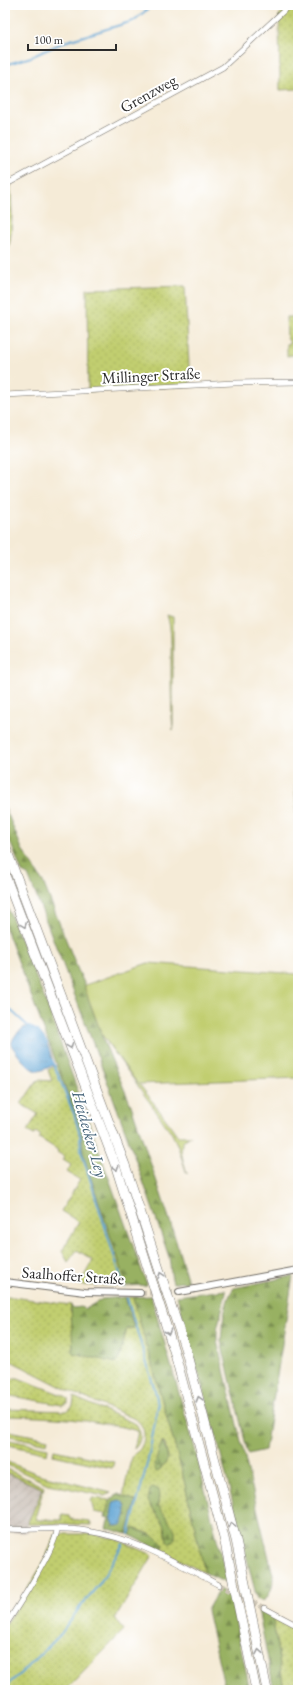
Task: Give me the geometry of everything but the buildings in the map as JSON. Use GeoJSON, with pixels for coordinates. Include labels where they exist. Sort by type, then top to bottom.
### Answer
{"type":"FeatureCollection","features":[{"type":"Feature","properties":{"kind":"highway"},"geometry":{"type":"LineString","coordinates":[[5,846],[125,1164],[186,1351],[236,1540],[266,1690]]}},
{"type":"Feature","properties":{"kind":"highway"},"geometry":{"type":"LineString","coordinates":[[5,875],[115,1164],[173,1347],[224,1538],[256,1690]]}},
{"type":"Feature","properties":{"kind":"street","name":"Grenzweg"},"geometry":{"type":"LineString","coordinates":[[5,185],[223,67],[290,5]]}},
{"type":"Feature","properties":{"kind":"street","name":"Millinger Straße"},"geometry":{"type":"LineString","coordinates":[[5,395],[234,383],[298,382]]}},
{"type":"Feature","properties":{"kind":"street"},"geometry":{"type":"LineString","coordinates":[[179,1292],[298,1270]]}},
{"type":"Feature","properties":{"kind":"street","name":"Saalhoffer Straße"},"geometry":{"type":"LineString","coordinates":[[5,1282],[85,1292],[140,1292]]}},
{"type":"Feature","properties":{"kind":"street"},"geometry":{"type":"LineString","coordinates":[[5,1529],[86,1530],[122,1539],[154,1552],[219,1585]]}},
{"type":"Feature","properties":{"kind":"street"},"geometry":{"type":"LineString","coordinates":[[5,1626],[55,1541],[57,1529]]}},
{"type":"Feature","properties":{"kind":"street"},"geometry":{"type":"LineString","coordinates":[[264,1608],[298,1626]]}},
{"type":"Feature","properties":{"kind":"shaded area"},"geometry":{"type":"Polygon","coordinates":[[[5,1472],[43,1489],[27,1523],[28,1533],[5,1532],[5,1472]]]}},
{"type":"Feature","properties":{"kind":"green space"},"geometry":{"type":"Polygon","coordinates":[[[286,5],[298,5],[298,89],[280,90],[279,15],[288,7],[286,5]]]}},
{"type":"Feature","properties":{"kind":"green space"},"geometry":{"type":"Polygon","coordinates":[[[10,182],[12,222],[6,262],[5,185],[10,182]]]}},
{"type":"Feature","properties":{"kind":"green space"},"geometry":{"type":"Polygon","coordinates":[[[185,286],[190,386],[88,391],[87,289],[185,286]]]}},
{"type":"Feature","properties":{"kind":"green space"},"geometry":{"type":"Polygon","coordinates":[[[286,317],[298,317],[297,358],[293,355],[287,356],[287,344],[290,343],[287,338],[286,317]]]}},
{"type":"Feature","properties":{"kind":"green space"},"geometry":{"type":"Polygon","coordinates":[[[167,615],[173,617],[173,731],[171,696],[171,638],[167,615]]]}},
{"type":"Feature","properties":{"kind":"green space"},"geometry":{"type":"Polygon","coordinates":[[[298,784],[298,888],[295,785],[298,784]]]}},
{"type":"Feature","properties":{"kind":"green space"},"geometry":{"type":"Polygon","coordinates":[[[5,807],[22,849],[43,882],[85,985],[85,989],[104,1042],[131,1105],[170,1221],[188,1282],[173,1283],[169,1257],[101,1065],[28,875],[22,872],[5,829],[5,807]]]}},
{"type":"Feature","properties":{"kind":"green space"},"geometry":{"type":"Polygon","coordinates":[[[5,901],[46,1002],[147,1285],[125,1286],[126,1282],[83,1155],[82,1140],[75,1113],[5,926],[5,901]]]}},
{"type":"Feature","properties":{"kind":"green space"},"geometry":{"type":"Polygon","coordinates":[[[148,963],[298,974],[298,1078],[138,1084],[102,1035],[85,989],[85,985],[148,963]]]}},
{"type":"Feature","properties":{"kind":"green space"},"geometry":{"type":"Polygon","coordinates":[[[102,1035],[178,1136],[191,1136],[183,1142],[181,1149],[187,1174],[172,1134],[102,1035]]]}},
{"type":"Feature","properties":{"kind":"green space"},"geometry":{"type":"Polygon","coordinates":[[[57,1065],[80,1128],[83,1155],[126,1282],[125,1286],[79,1285],[93,1260],[77,1250],[68,1262],[62,1251],[79,1222],[61,1211],[80,1180],[67,1172],[71,1165],[63,1160],[65,1157],[57,1152],[58,1150],[39,1138],[41,1136],[36,1132],[34,1135],[27,1131],[38,1114],[21,1104],[38,1080],[52,1081],[48,1070],[57,1065]]]}},
{"type":"Feature","properties":{"kind":"green space"},"geometry":{"type":"Polygon","coordinates":[[[293,1276],[265,1450],[248,1454],[221,1341],[226,1305],[234,1288],[293,1276]]]}},
{"type":"Feature","properties":{"kind":"green space"},"geometry":{"type":"Polygon","coordinates":[[[225,1290],[226,1293],[217,1330],[217,1341],[273,1575],[271,1591],[264,1600],[261,1601],[257,1599],[219,1447],[177,1296],[225,1290]]]}},
{"type":"Feature","properties":{"kind":"green space"},"geometry":{"type":"Polygon","coordinates":[[[151,1296],[194,1445],[228,1584],[205,1573],[182,1471],[133,1297],[151,1296]]]}},
{"type":"Feature","properties":{"kind":"green space"},"geometry":{"type":"Polygon","coordinates":[[[8,1297],[13,1297],[71,1305],[70,1311],[119,1359],[127,1328],[134,1328],[125,1297],[133,1297],[182,1471],[205,1573],[162,1551],[163,1547],[161,1543],[151,1534],[133,1528],[130,1535],[127,1534],[136,1501],[123,1496],[132,1459],[134,1454],[142,1445],[144,1433],[141,1425],[135,1419],[69,1391],[5,1358],[5,1299],[8,1297]],[[162,1442],[154,1468],[168,1459],[165,1443],[162,1442]],[[159,1496],[148,1501],[165,1526],[167,1539],[166,1517],[158,1505],[159,1496]]]}},
{"type":"Feature","properties":{"kind":"green space"},"geometry":{"type":"Polygon","coordinates":[[[125,1297],[134,1328],[127,1328],[119,1359],[116,1363],[73,1353],[71,1305],[74,1308],[81,1307],[85,1309],[102,1299],[125,1297]]]}},
{"type":"Feature","properties":{"kind":"green space"},"geometry":{"type":"Polygon","coordinates":[[[14,1378],[18,1378],[65,1396],[68,1399],[68,1403],[62,1405],[11,1396],[7,1386],[14,1378]]]}},
{"type":"Feature","properties":{"kind":"green space"},"geometry":{"type":"Polygon","coordinates":[[[74,1397],[136,1424],[140,1434],[140,1440],[137,1446],[134,1449],[138,1431],[122,1427],[72,1419],[5,1416],[5,1409],[67,1411],[73,1406],[74,1397]]]}},
{"type":"Feature","properties":{"kind":"green space"},"geometry":{"type":"Polygon","coordinates":[[[5,1430],[48,1439],[47,1444],[5,1435],[5,1430]]]}},
{"type":"Feature","properties":{"kind":"green space"},"geometry":{"type":"Polygon","coordinates":[[[5,1439],[48,1448],[47,1454],[5,1444],[5,1439]]]}},
{"type":"Feature","properties":{"kind":"green space"},"geometry":{"type":"Polygon","coordinates":[[[163,1441],[168,1459],[158,1472],[155,1471],[154,1468],[163,1441]]]}},
{"type":"Feature","properties":{"kind":"green space"},"geometry":{"type":"Polygon","coordinates":[[[54,1450],[114,1462],[112,1468],[53,1455],[54,1450]]]}},
{"type":"Feature","properties":{"kind":"green space"},"geometry":{"type":"Polygon","coordinates":[[[5,1461],[38,1474],[111,1493],[104,1496],[48,1484],[5,1464],[5,1461]]]}},
{"type":"Feature","properties":{"kind":"green space"},"geometry":{"type":"Polygon","coordinates":[[[5,1468],[44,1487],[36,1515],[37,1520],[62,1520],[62,1515],[69,1516],[70,1519],[90,1521],[91,1525],[27,1524],[43,1489],[5,1472],[5,1468]]]}},
{"type":"Feature","properties":{"kind":"green space"},"geometry":{"type":"Polygon","coordinates":[[[153,1487],[159,1490],[158,1505],[175,1530],[175,1539],[170,1544],[167,1541],[165,1526],[148,1501],[150,1490],[153,1487]]]}},
{"type":"Feature","properties":{"kind":"green space"},"geometry":{"type":"Polygon","coordinates":[[[118,1494],[136,1501],[127,1534],[106,1528],[109,1518],[105,1517],[110,1500],[118,1494]],[[126,1505],[111,1512],[112,1522],[123,1522],[126,1505]]]}},
{"type":"Feature","properties":{"kind":"green space"},"geometry":{"type":"Polygon","coordinates":[[[93,1498],[110,1500],[106,1514],[94,1512],[91,1500],[93,1498]]]}},
{"type":"Feature","properties":{"kind":"green space"},"geometry":{"type":"Polygon","coordinates":[[[133,1528],[156,1537],[163,1544],[162,1551],[130,1535],[133,1528]]]}},
{"type":"Feature","properties":{"kind":"green space"},"geometry":{"type":"Polygon","coordinates":[[[56,1534],[93,1534],[116,1539],[153,1555],[115,1619],[124,1630],[66,1690],[5,1690],[5,1626],[42,1565],[56,1534]]]}},
{"type":"Feature","properties":{"kind":"green space"},"geometry":{"type":"Polygon","coordinates":[[[219,1589],[230,1596],[250,1690],[225,1690],[207,1610],[219,1589]]]}},
{"type":"Feature","properties":{"kind":"green space"},"geometry":{"type":"Polygon","coordinates":[[[258,1609],[272,1615],[284,1690],[274,1690],[258,1609]]]}},
{"type":"Feature","properties":{"kind":"green space"},"geometry":{"type":"Polygon","coordinates":[[[272,1615],[298,1629],[298,1679],[293,1684],[298,1687],[298,1690],[284,1690],[272,1615]]]}},
{"type":"Feature","properties":{"kind":"water"},"geometry":{"type":"Polygon","coordinates":[[[25,1027],[38,1031],[46,1040],[54,1065],[41,1071],[35,1071],[16,1052],[11,1045],[13,1039],[17,1033],[25,1027]]]}},
{"type":"Feature","properties":{"kind":"water"},"geometry":{"type":"Polygon","coordinates":[[[119,1500],[125,1504],[126,1511],[121,1525],[115,1526],[112,1521],[112,1508],[114,1502],[119,1500]]]}},
{"type":"Feature","properties":{"kind":"waterway"},"geometry":{"type":"LineString","coordinates":[[5,65],[31,57],[64,42],[133,21],[153,5]]}},
{"type":"Feature","properties":{"kind":"waterway","name":"Heidecker Ley"},"geometry":{"type":"LineString","coordinates":[[5,1005],[29,1027],[38,1031],[47,1043]]}},
{"type":"Feature","properties":{"kind":"waterway","name":"Heidecker Ley"},"geometry":{"type":"LineString","coordinates":[[52,1060],[74,1114],[80,1135],[81,1151],[124,1287]]}},
{"type":"Feature","properties":{"kind":"waterway"},"geometry":{"type":"LineString","coordinates":[[127,1298],[156,1394],[158,1406],[148,1460],[129,1534]]}},
{"type":"Feature","properties":{"kind":"waterway"},"geometry":{"type":"LineString","coordinates":[[5,1687],[61,1634],[77,1611],[100,1583],[123,1544]]}},
{"type":"Feature","properties":{"kind":"tunnel"},"geometry":{"type":"LineString","coordinates":[[140,1293],[179,1292]]}},
{"type":"Feature","properties":{"kind":"tunnel"},"geometry":{"type":"LineString","coordinates":[[219,1585],[264,1608]]}}]}
